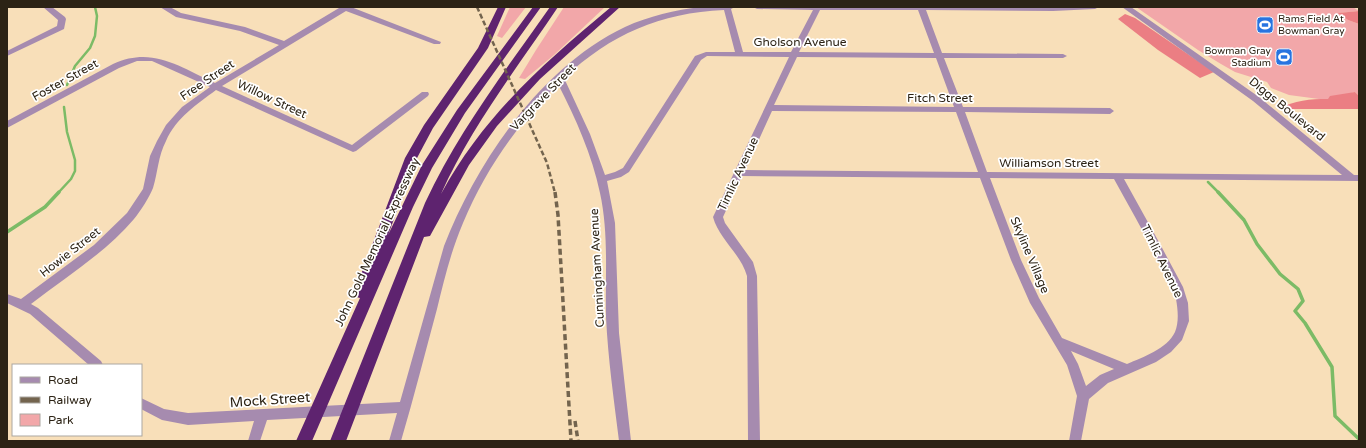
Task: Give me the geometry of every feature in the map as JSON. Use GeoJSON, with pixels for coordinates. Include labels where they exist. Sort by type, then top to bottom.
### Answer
{"type":"FeatureCollection","features":[{"type":"Feature","properties":{"kind":"highway"},"geometry":{"type":"LineString","coordinates":[[327,387],[411,158],[428,127],[483,48],[502,7]]}},
{"type":"Feature","properties":{"kind":"highway","name":"John Gold Memorial Expressway"},"geometry":{"type":"LineString","coordinates":[[304,441],[404,213],[426,168],[461,112],[537,7]]}},
{"type":"Feature","properties":{"kind":"highway"},"geometry":{"type":"LineString","coordinates":[[338,441],[431,203],[446,169],[478,115],[554,7]]}},
{"type":"Feature","properties":{"kind":"highway"},"geometry":{"type":"LineString","coordinates":[[399,286],[456,178],[492,125],[535,78],[616,7]]}},
{"type":"Feature","properties":{"kind":"street"},"geometry":{"type":"LineString","coordinates":[[8,52],[61,27],[62,20],[47,7]]}},
{"type":"Feature","properties":{"kind":"street"},"geometry":{"type":"LineString","coordinates":[[164,7],[179,15],[242,29],[284,44]]}},
{"type":"Feature","properties":{"kind":"street"},"geometry":{"type":"LineString","coordinates":[[344,7],[437,42]]}},
{"type":"Feature","properties":{"kind":"street","name":"Free Street"},"geometry":{"type":"LineString","coordinates":[[131,216],[148,189],[155,156],[169,126],[185,109],[216,86],[344,7]]}},
{"type":"Feature","properties":{"kind":"street"},"geometry":{"type":"LineString","coordinates":[[731,7],[727,7],[740,54]]}},
{"type":"Feature","properties":{"kind":"street","name":"Vargrave Street"},"geometry":{"type":"LineString","coordinates":[[395,441],[445,258],[470,197],[489,162],[514,127],[559,78],[602,43],[638,24],[680,12],[727,7]]}},
{"type":"Feature","properties":{"kind":"street"},"geometry":{"type":"LineString","coordinates":[[757,7],[1060,9],[1095,7]]}},
{"type":"Feature","properties":{"kind":"street","name":"Timlic Avenue"},"geometry":{"type":"LineString","coordinates":[[754,441],[752,276],[748,265],[720,224],[718,217],[740,173],[794,54],[818,7]]}},
{"type":"Feature","properties":{"kind":"street","name":"Diggs Boulevard"},"geometry":{"type":"LineString","coordinates":[[1126,7],[1256,99],[1355,178]]}},
{"type":"Feature","properties":{"kind":"street","name":"Skyline Village"},"geometry":{"type":"LineString","coordinates":[[922,8],[1016,260],[1034,300],[1058,341]]}},
{"type":"Feature","properties":{"kind":"street","name":"Gholson Avenue"},"geometry":{"type":"LineString","coordinates":[[601,179],[618,175],[626,170],[698,58],[706,54],[1063,56]]}},
{"type":"Feature","properties":{"kind":"street","name":"Willow Street"},"geometry":{"type":"LineString","coordinates":[[136,59],[146,58],[158,60],[353,149],[425,94]]}},
{"type":"Feature","properties":{"kind":"street","name":"Foster Street"},"geometry":{"type":"LineString","coordinates":[[7,125],[116,66],[136,59]]}},
{"type":"Feature","properties":{"kind":"street","name":"Cunningham Avenue"},"geometry":{"type":"LineString","coordinates":[[559,78],[577,112],[601,179],[609,218],[613,336],[625,441]]}},
{"type":"Feature","properties":{"kind":"street","name":"Fitch Street"},"geometry":{"type":"LineString","coordinates":[[769,108],[1110,111]]}},
{"type":"Feature","properties":{"kind":"street","name":"Williamson Street"},"geometry":{"type":"LineString","coordinates":[[740,173],[1355,178]]}},
{"type":"Feature","properties":{"kind":"street","name":"Timlic Avenue"},"geometry":{"type":"LineString","coordinates":[[1083,396],[1094,385],[1167,349],[1175,342],[1181,333],[1183,323],[1183,309],[1174,280],[1117,176]]}},
{"type":"Feature","properties":{"kind":"street","name":"Howie Street"},"geometry":{"type":"LineString","coordinates":[[22,304],[98,248],[123,226],[131,216]]}},
{"type":"Feature","properties":{"kind":"street"},"geometry":{"type":"LineString","coordinates":[[7,298],[34,311],[96,364]]}},
{"type":"Feature","properties":{"kind":"street"},"geometry":{"type":"LineString","coordinates":[[1058,341],[1127,369]]}},
{"type":"Feature","properties":{"kind":"street"},"geometry":{"type":"LineString","coordinates":[[1058,341],[1072,364],[1083,396],[1075,441]]}},
{"type":"Feature","properties":{"kind":"street","name":"Mock Street"},"geometry":{"type":"LineString","coordinates":[[142,404],[162,414],[188,419],[404,407]]}},
{"type":"Feature","properties":{"kind":"street"},"geometry":{"type":"LineString","coordinates":[[254,441],[262,416]]}},
{"type":"Feature","properties":{"kind":"green space"},"geometry":{"type":"Polygon","coordinates":[[[510,7],[526,7],[502,38],[497,36],[510,7]]]}},
{"type":"Feature","properties":{"kind":"green space"},"geometry":{"type":"Polygon","coordinates":[[[564,7],[605,7],[554,55],[525,79],[519,78],[536,50],[564,7]]]}},
{"type":"Feature","properties":{"kind":"green space","name":"Bowman Gray Stadium"},"geometry":{"type":"Polygon","coordinates":[[[1136,7],[1353,7],[1359,11],[1339,13],[1348,20],[1359,24],[1359,96],[1355,92],[1329,99],[1319,99],[1289,95],[1271,88],[1267,82],[1235,72],[1221,64],[1136,7]]]}},
{"type":"Feature","properties":{"kind":"shaded area"},"geometry":{"type":"Polygon","coordinates":[[[1359,11],[1359,24],[1348,20],[1338,13],[1359,11]]]}},
{"type":"Feature","properties":{"kind":"shaded area"},"geometry":{"type":"Polygon","coordinates":[[[1125,14],[1135,18],[1214,72],[1200,78],[1158,50],[1118,19],[1125,14]]]}},
{"type":"Feature","properties":{"kind":"shaded area"},"geometry":{"type":"Polygon","coordinates":[[[1355,92],[1359,96],[1359,109],[1278,109],[1297,102],[1328,99],[1330,96],[1355,92]]]}},
{"type":"Feature","properties":{"kind":"waterway"},"geometry":{"type":"LineString","coordinates":[[67,85],[75,66],[90,48],[95,36],[97,16],[95,7]]}},
{"type":"Feature","properties":{"kind":"waterway"},"geometry":{"type":"LineString","coordinates":[[58,193],[71,179],[75,171],[75,160],[67,132],[64,107]]}},
{"type":"Feature","properties":{"kind":"waterway"},"geometry":{"type":"LineString","coordinates":[[1208,182],[1218,192]]}},
{"type":"Feature","properties":{"kind":"waterway"},"geometry":{"type":"LineString","coordinates":[[7,232],[45,207],[59,192]]}},
{"type":"Feature","properties":{"kind":"waterway"},"geometry":{"type":"LineString","coordinates":[[1218,192],[1244,220],[1257,244],[1280,274],[1298,289],[1303,301],[1295,311],[1305,323],[1332,367],[1335,416],[1359,439]]}},
{"type":"Feature","properties":{"kind":"railway"},"geometry":{"type":"LineString","coordinates":[[477,7],[547,163],[555,193]]}},
{"type":"Feature","properties":{"kind":"railway"},"geometry":{"type":"LineString","coordinates":[[555,192],[558,215],[571,441]]}},
{"type":"Feature","properties":{"kind":"railway"},"geometry":{"type":"LineString","coordinates":[[575,421],[578,441]]}},
{"type":"Feature","properties":{"kind":"place","name":"Rams Field At Bowman Gray"},"geometry":{"type":"Point","coordinates":[1265,25]}},
{"type":"Feature","properties":{"kind":"place","name":"Bowman Gray Stadium"},"geometry":{"type":"Point","coordinates":[1284,57]}}]}
